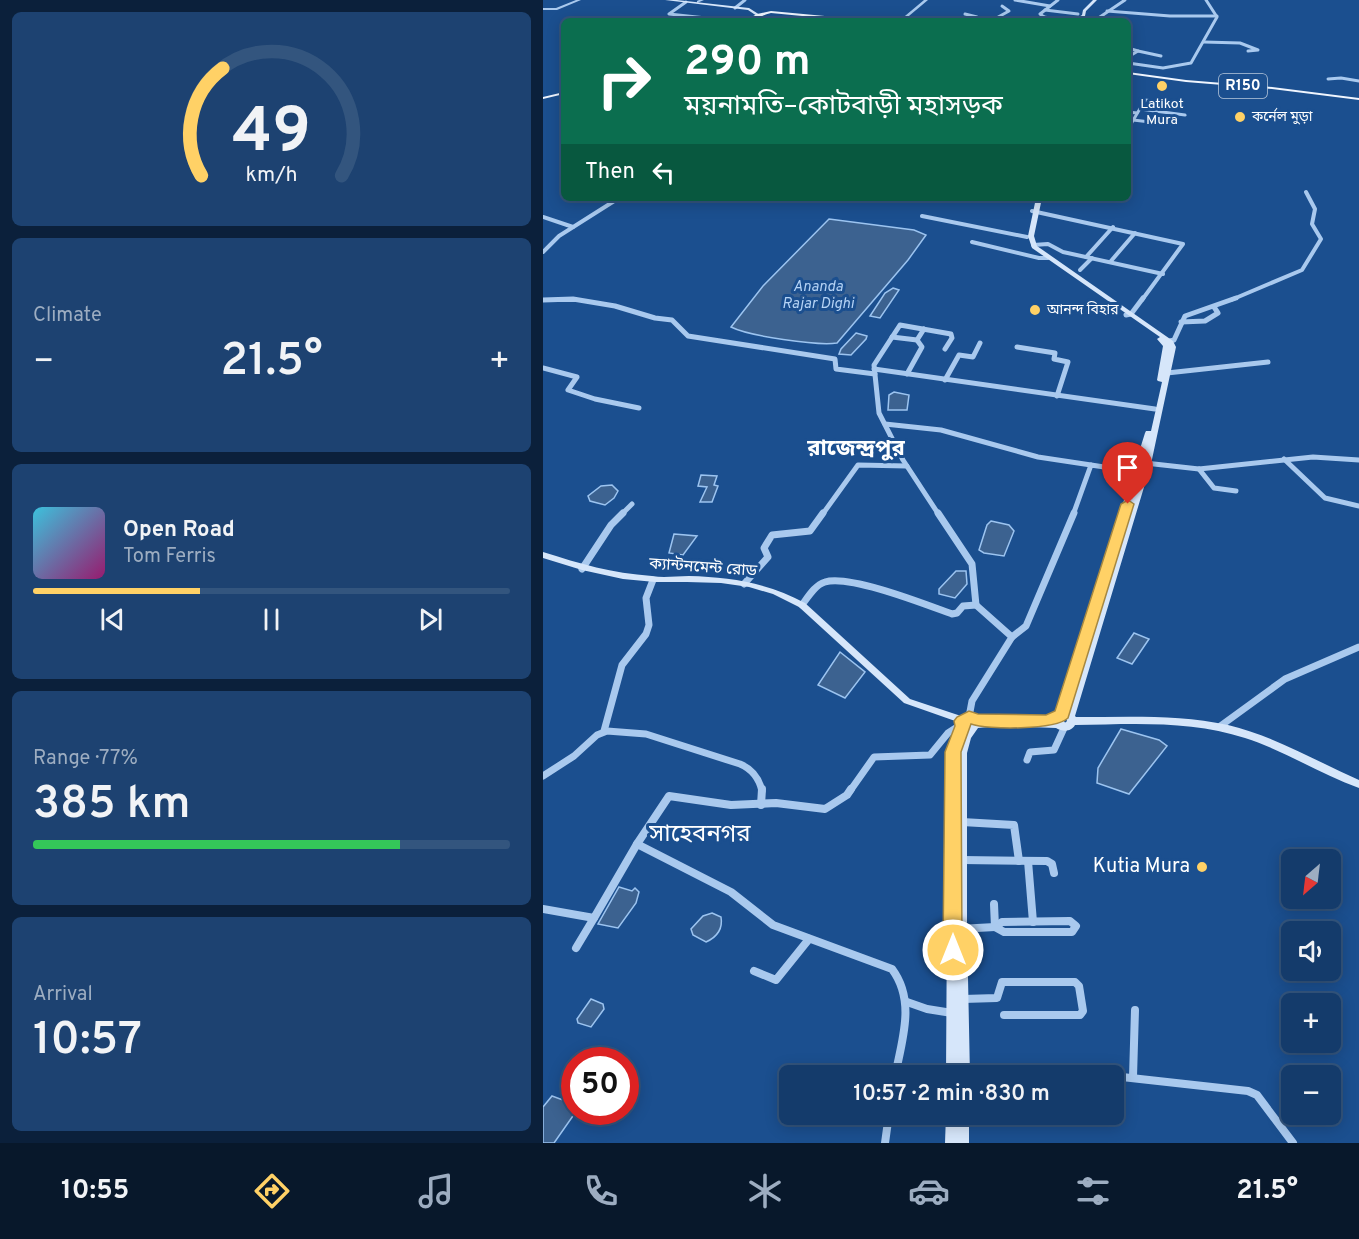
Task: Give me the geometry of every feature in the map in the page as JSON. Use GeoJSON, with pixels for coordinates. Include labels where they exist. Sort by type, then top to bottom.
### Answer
{"type":"FeatureCollection","features":[{"type":"Feature","properties":{"kind":"main road"},"geometry":{"type":"LineString","coordinates":[[667,0],[700,1],[751,10],[758,15]]}},
{"type":"Feature","properties":{"kind":"main road"},"geometry":{"type":"LineString","coordinates":[[1079,18],[1095,0]]}},
{"type":"Feature","properties":{"kind":"main road"},"geometry":{"type":"LineString","coordinates":[[752,18],[774,12],[837,18]]}},
{"type":"Feature","properties":{"kind":"main road","name":"R150"},"geometry":{"type":"LineString","coordinates":[[1131,73],[1359,99]]}},
{"type":"Feature","properties":{"kind":"main road"},"geometry":{"type":"LineString","coordinates":[[543,98],[561,94]]}},
{"type":"Feature","properties":{"kind":"main road"},"geometry":{"type":"LineString","coordinates":[[1036,201],[1027,237],[1032,248],[1173,346],[1144,463],[1065,720]]}},
{"type":"Feature","properties":{"kind":"main road"},"geometry":{"type":"LineString","coordinates":[[1034,211],[1031,236],[1033,245],[1046,258]]}},
{"type":"Feature","properties":{"kind":"main road"},"geometry":{"type":"LineString","coordinates":[[1118,546],[1137,472],[1144,463],[1168,342]]}},
{"type":"Feature","properties":{"kind":"main road","name":"ক্যান্টনমেন্ট রোড"},"geometry":{"type":"LineString","coordinates":[[543,555],[582,569],[653,580],[691,579],[744,584],[765,587],[782,593],[802,605],[907,701],[969,723]]}},
{"type":"Feature","properties":{"kind":"main road"},"geometry":{"type":"LineString","coordinates":[[969,723],[1065,720],[1160,722],[1219,727],[1272,745],[1359,784]]}},
{"type":"Feature","properties":{"kind":"main road"},"geometry":{"type":"LineString","coordinates":[[957,1065],[953,1013],[962,860],[962,753],[969,723]]}},
{"type":"Feature","properties":{"kind":"main road"},"geometry":{"type":"LineString","coordinates":[[958,1065],[962,999],[957,929],[953,752],[969,723]]}},
{"type":"Feature","properties":{"kind":"main road"},"geometry":{"type":"LineString","coordinates":[[951,1143],[952,1125]]}},
{"type":"Feature","properties":{"kind":"main road"},"geometry":{"type":"LineString","coordinates":[[963,1125],[963,1143]]}},
{"type":"Feature","properties":{"kind":"street"},"geometry":{"type":"LineString","coordinates":[[543,9],[558,9],[579,0]]}},
{"type":"Feature","properties":{"kind":"street"},"geometry":{"type":"LineString","coordinates":[[735,8],[745,0]]}},
{"type":"Feature","properties":{"kind":"street"},"geometry":{"type":"LineString","coordinates":[[906,18],[909,12],[926,0]]}},
{"type":"Feature","properties":{"kind":"street"},"geometry":{"type":"LineString","coordinates":[[1015,0],[1050,6]]}},
{"type":"Feature","properties":{"kind":"street"},"geometry":{"type":"LineString","coordinates":[[1032,3],[1038,0]]}},
{"type":"Feature","properties":{"kind":"street"},"geometry":{"type":"LineString","coordinates":[[1050,0],[1057,1]]}},
{"type":"Feature","properties":{"kind":"street"},"geometry":{"type":"LineString","coordinates":[[1098,18],[1125,0]]}},
{"type":"Feature","properties":{"kind":"street"},"geometry":{"type":"LineString","coordinates":[[1206,0],[1217,16]]}},
{"type":"Feature","properties":{"kind":"street"},"geometry":{"type":"LineString","coordinates":[[1054,18],[1040,14],[1057,1]]}},
{"type":"Feature","properties":{"kind":"street"},"geometry":{"type":"LineString","coordinates":[[686,2],[669,14],[752,18]]}},
{"type":"Feature","properties":{"kind":"street"},"geometry":{"type":"LineString","coordinates":[[996,18],[1009,11],[1002,6]]}},
{"type":"Feature","properties":{"kind":"street"},"geometry":{"type":"LineString","coordinates":[[1044,10],[1078,14]]}},
{"type":"Feature","properties":{"kind":"street"},"geometry":{"type":"LineString","coordinates":[[1107,10],[1170,16],[1217,16]]}},
{"type":"Feature","properties":{"kind":"street"},"geometry":{"type":"LineString","coordinates":[[1041,18],[1053,11]]}},
{"type":"Feature","properties":{"kind":"street"},"geometry":{"type":"LineString","coordinates":[[965,14],[976,18]]}},
{"type":"Feature","properties":{"kind":"street"},"geometry":{"type":"LineString","coordinates":[[1131,64],[1152,68],[1191,63],[1217,16]]}},
{"type":"Feature","properties":{"kind":"street"},"geometry":{"type":"LineString","coordinates":[[1203,42],[1233,42],[1253,46],[1258,50],[1248,51]]}},
{"type":"Feature","properties":{"kind":"street"},"geometry":{"type":"LineString","coordinates":[[1131,49],[1161,56]]}},
{"type":"Feature","properties":{"kind":"street"},"geometry":{"type":"LineString","coordinates":[[1131,55],[1138,51]]}},
{"type":"Feature","properties":{"kind":"street"},"geometry":{"type":"LineString","coordinates":[[1328,79],[1359,81]]}},
{"type":"Feature","properties":{"kind":"street"},"geometry":{"type":"LineString","coordinates":[[1169,103],[1145,100],[1132,122],[1176,125]]}},
{"type":"Feature","properties":{"kind":"street"},"geometry":{"type":"LineString","coordinates":[[1131,112],[1185,115]]}},
{"type":"Feature","properties":{"kind":"street"},"geometry":{"type":"LineString","coordinates":[[1168,342],[1175,340],[1185,315],[1213,307],[1281,281],[1304,267],[1321,239],[1312,224],[1315,209],[1306,192]]}},
{"type":"Feature","properties":{"kind":"street"},"geometry":{"type":"LineString","coordinates":[[543,252],[559,236],[614,201]]}},
{"type":"Feature","properties":{"kind":"street"},"geometry":{"type":"LineString","coordinates":[[1034,211],[1183,244],[1163,274],[1129,315]]}},
{"type":"Feature","properties":{"kind":"street"},"geometry":{"type":"LineString","coordinates":[[922,216],[1027,237]]}},
{"type":"Feature","properties":{"kind":"street"},"geometry":{"type":"LineString","coordinates":[[543,217],[573,227]]}},
{"type":"Feature","properties":{"kind":"street"},"geometry":{"type":"LineString","coordinates":[[1086,257],[1113,227]]}},
{"type":"Feature","properties":{"kind":"street"},"geometry":{"type":"LineString","coordinates":[[1111,261],[1135,233]]}},
{"type":"Feature","properties":{"kind":"street"},"geometry":{"type":"LineString","coordinates":[[972,242],[1046,258]]}},
{"type":"Feature","properties":{"kind":"street"},"geometry":{"type":"LineString","coordinates":[[1033,245],[1048,244],[1063,252],[1163,274]]}},
{"type":"Feature","properties":{"kind":"street"},"geometry":{"type":"LineString","coordinates":[[1080,270],[1092,258]]}},
{"type":"Feature","properties":{"kind":"street"},"geometry":{"type":"LineString","coordinates":[[543,300],[573,299],[615,306],[655,318],[672,320],[688,336],[835,359],[836,369],[907,374],[1155,409]]}},
{"type":"Feature","properties":{"kind":"street"},"geometry":{"type":"LineString","coordinates":[[1181,322],[1198,322],[1214,318],[1218,314],[1213,307]]}},
{"type":"Feature","properties":{"kind":"street"},"geometry":{"type":"LineString","coordinates":[[945,349],[952,338],[951,334],[900,325],[875,362],[879,413],[907,466],[972,564],[976,604],[1013,638]]}},
{"type":"Feature","properties":{"kind":"street"},"geometry":{"type":"LineString","coordinates":[[917,340],[924,329]]}},
{"type":"Feature","properties":{"kind":"street"},"geometry":{"type":"LineString","coordinates":[[892,337],[917,340],[922,347],[907,374]]}},
{"type":"Feature","properties":{"kind":"street"},"geometry":{"type":"LineString","coordinates":[[945,380],[959,355],[973,357],[980,343]]}},
{"type":"Feature","properties":{"kind":"street"},"geometry":{"type":"LineString","coordinates":[[1017,347],[1055,352],[1054,359],[1068,362],[1057,396]]}},
{"type":"Feature","properties":{"kind":"street"},"geometry":{"type":"LineString","coordinates":[[1167,373],[1268,362]]}},
{"type":"Feature","properties":{"kind":"street"},"geometry":{"type":"LineString","coordinates":[[543,368],[577,376],[567,390],[595,399],[639,408]]}},
{"type":"Feature","properties":{"kind":"street"},"geometry":{"type":"LineString","coordinates":[[885,424],[910,424],[934,428],[1032,456],[1137,472]]}},
{"type":"Feature","properties":{"kind":"street"},"geometry":{"type":"LineString","coordinates":[[1144,463],[1199,469],[1313,457],[1359,460]]}},
{"type":"Feature","properties":{"kind":"street"},"geometry":{"type":"LineString","coordinates":[[1284,459],[1325,498],[1359,506]]}},
{"type":"Feature","properties":{"kind":"street"},"geometry":{"type":"LineString","coordinates":[[744,584],[751,574],[761,569],[768,557],[764,548],[772,535],[778,532],[810,531],[860,464],[907,466]]}},
{"type":"Feature","properties":{"kind":"street"},"geometry":{"type":"LineString","coordinates":[[576,948],[637,844],[669,796],[731,805],[776,803],[825,809],[847,795],[874,757],[930,755],[948,733],[969,723],[972,701],[1013,638],[1026,626],[1075,510],[1091,465]]}},
{"type":"Feature","properties":{"kind":"street"},"geometry":{"type":"LineString","coordinates":[[1199,469],[1214,488],[1236,491]]}},
{"type":"Feature","properties":{"kind":"street"},"geometry":{"type":"LineString","coordinates":[[582,569],[611,525],[632,504]]}},
{"type":"Feature","properties":{"kind":"street"},"geometry":{"type":"LineString","coordinates":[[604,731],[623,665],[647,634],[649,625],[646,598],[653,580]]}},
{"type":"Feature","properties":{"kind":"street"},"geometry":{"type":"LineString","coordinates":[[802,605],[821,585],[833,580],[878,590],[952,614],[957,614],[963,606],[976,604]]}},
{"type":"Feature","properties":{"kind":"street"},"geometry":{"type":"LineString","coordinates":[[1219,727],[1285,679],[1359,646]]}},
{"type":"Feature","properties":{"kind":"street"},"geometry":{"type":"LineString","coordinates":[[1027,760],[1030,752],[1054,750],[1065,720]]}},
{"type":"Feature","properties":{"kind":"street"},"geometry":{"type":"LineString","coordinates":[[543,776],[604,731],[620,731],[664,738],[690,749],[747,766],[759,778],[763,791],[761,805]]}},
{"type":"Feature","properties":{"kind":"street"},"geometry":{"type":"LineString","coordinates":[[962,822],[1014,825],[1019,861]]}},
{"type":"Feature","properties":{"kind":"street"},"geometry":{"type":"LineString","coordinates":[[637,844],[731,892],[773,924],[892,969],[900,977],[907,1002],[897,1065]]}},
{"type":"Feature","properties":{"kind":"street"},"geometry":{"type":"LineString","coordinates":[[962,860],[1050,861],[1054,873]]}},
{"type":"Feature","properties":{"kind":"street"},"geometry":{"type":"LineString","coordinates":[[1028,861],[1033,922]]}},
{"type":"Feature","properties":{"kind":"street"},"geometry":{"type":"LineString","coordinates":[[994,904],[995,927]]}},
{"type":"Feature","properties":{"kind":"street"},"geometry":{"type":"LineString","coordinates":[[543,909],[594,918]]}},
{"type":"Feature","properties":{"kind":"street"},"geometry":{"type":"LineString","coordinates":[[957,929],[995,927],[1004,932],[1073,932],[1076,926],[1070,921],[1002,922],[995,927]]}},
{"type":"Feature","properties":{"kind":"street"},"geometry":{"type":"LineString","coordinates":[[754,971],[776,980],[809,939]]}},
{"type":"Feature","properties":{"kind":"street"},"geometry":{"type":"LineString","coordinates":[[962,999],[997,998],[1002,982],[1075,982],[1079,986],[1083,1011],[1080,1015],[1004,1015]]}},
{"type":"Feature","properties":{"kind":"street"},"geometry":{"type":"LineString","coordinates":[[907,1002],[927,1009],[953,1013]]}},
{"type":"Feature","properties":{"kind":"street"},"geometry":{"type":"LineString","coordinates":[[1133,1077],[1135,1010]]}},
{"type":"Feature","properties":{"kind":"street"},"geometry":{"type":"LineString","coordinates":[[1124,1077],[1257,1095],[1293,1143]]}},
{"type":"Feature","properties":{"kind":"street"},"geometry":{"type":"LineString","coordinates":[[885,1143],[887,1125]]}},
{"type":"Feature","properties":{"kind":"water","name":"Ananda Rajar Dighi"},"geometry":{"type":"Polygon","coordinates":[[[829,219],[914,230],[926,235],[908,260],[837,343],[783,340],[731,327],[763,286],[829,219]]]}},
{"type":"Feature","properties":{"kind":"water"},"geometry":{"type":"Polygon","coordinates":[[[893,288],[899,290],[880,318],[870,316],[885,293],[893,288]]]}},
{"type":"Feature","properties":{"kind":"water"},"geometry":{"type":"Polygon","coordinates":[[[856,333],[867,336],[866,339],[851,355],[839,354],[841,349],[856,333]]]}},
{"type":"Feature","properties":{"kind":"water"},"geometry":{"type":"Polygon","coordinates":[[[894,392],[909,395],[907,410],[888,410],[889,395],[894,392]]]}},
{"type":"Feature","properties":{"kind":"water"},"geometry":{"type":"Polygon","coordinates":[[[701,475],[717,476],[714,485],[718,486],[712,502],[700,502],[707,487],[698,486],[701,475]]]}},
{"type":"Feature","properties":{"kind":"water"},"geometry":{"type":"Polygon","coordinates":[[[612,485],[618,491],[614,498],[605,505],[590,501],[588,496],[601,486],[612,485]]]}},
{"type":"Feature","properties":{"kind":"water"},"geometry":{"type":"Polygon","coordinates":[[[991,521],[1009,525],[1014,531],[1004,556],[979,550],[987,525],[991,521]]]}},
{"type":"Feature","properties":{"kind":"water"},"geometry":{"type":"Polygon","coordinates":[[[674,534],[697,536],[683,555],[669,553],[674,534]]]}},
{"type":"Feature","properties":{"kind":"water"},"geometry":{"type":"Polygon","coordinates":[[[956,571],[966,571],[967,584],[955,598],[939,594],[939,589],[956,571]]]}},
{"type":"Feature","properties":{"kind":"water"},"geometry":{"type":"Polygon","coordinates":[[[1134,633],[1149,639],[1132,664],[1117,658],[1134,633]]]}},
{"type":"Feature","properties":{"kind":"water"},"geometry":{"type":"Polygon","coordinates":[[[840,652],[865,672],[845,698],[818,685],[840,652]]]}},
{"type":"Feature","properties":{"kind":"water"},"geometry":{"type":"Polygon","coordinates":[[[1121,729],[1159,740],[1167,746],[1129,794],[1097,783],[1098,768],[1121,729]]]}},
{"type":"Feature","properties":{"kind":"water"},"geometry":{"type":"Polygon","coordinates":[[[619,887],[632,891],[635,888],[639,892],[636,903],[618,928],[598,924],[619,887]]]}},
{"type":"Feature","properties":{"kind":"water"},"geometry":{"type":"Polygon","coordinates":[[[712,913],[721,917],[721,925],[716,935],[706,942],[693,935],[691,929],[703,916],[712,913]]]}},
{"type":"Feature","properties":{"kind":"water"},"geometry":{"type":"Polygon","coordinates":[[[591,999],[603,1004],[604,1009],[591,1027],[578,1023],[577,1019],[591,999]]]}},
{"type":"Feature","properties":{"kind":"water"},"geometry":{"type":"Polygon","coordinates":[[[552,1096],[561,1099],[561,1125],[567,1125],[554,1143],[543,1143],[543,1107],[552,1096]]]}},
{"type":"Feature","properties":{"kind":"place","name":"Latikot Mura"},"geometry":{"type":"Point","coordinates":[1162,86]}},
{"type":"Feature","properties":{"kind":"place","name":"কর্নেল মুড়া"},"geometry":{"type":"Point","coordinates":[1240,117]}},
{"type":"Feature","properties":{"kind":"place","name":"আনন্দ বিহার"},"geometry":{"type":"Point","coordinates":[1035,310]}},
{"type":"Feature","properties":{"kind":"place","name":"Kutia Mura"},"geometry":{"type":"Point","coordinates":[1202,867]}},
{"type":"Feature","properties":{"kind":"district","name":"রাজেন্দ্রপুর"},"geometry":{"type":"Point","coordinates":[856,449]}},
{"type":"Feature","properties":{"kind":"district","name":"সাহেবনগর"},"geometry":{"type":"Point","coordinates":[700,835]}},
{"type":"Feature","properties":{"kind":"route"},"geometry":{"type":"LineString","coordinates":[[953,950],[953,752],[963,726],[962,721],[969,717],[976,720],[1046,721],[1062,714],[1128,504]]}}]}
